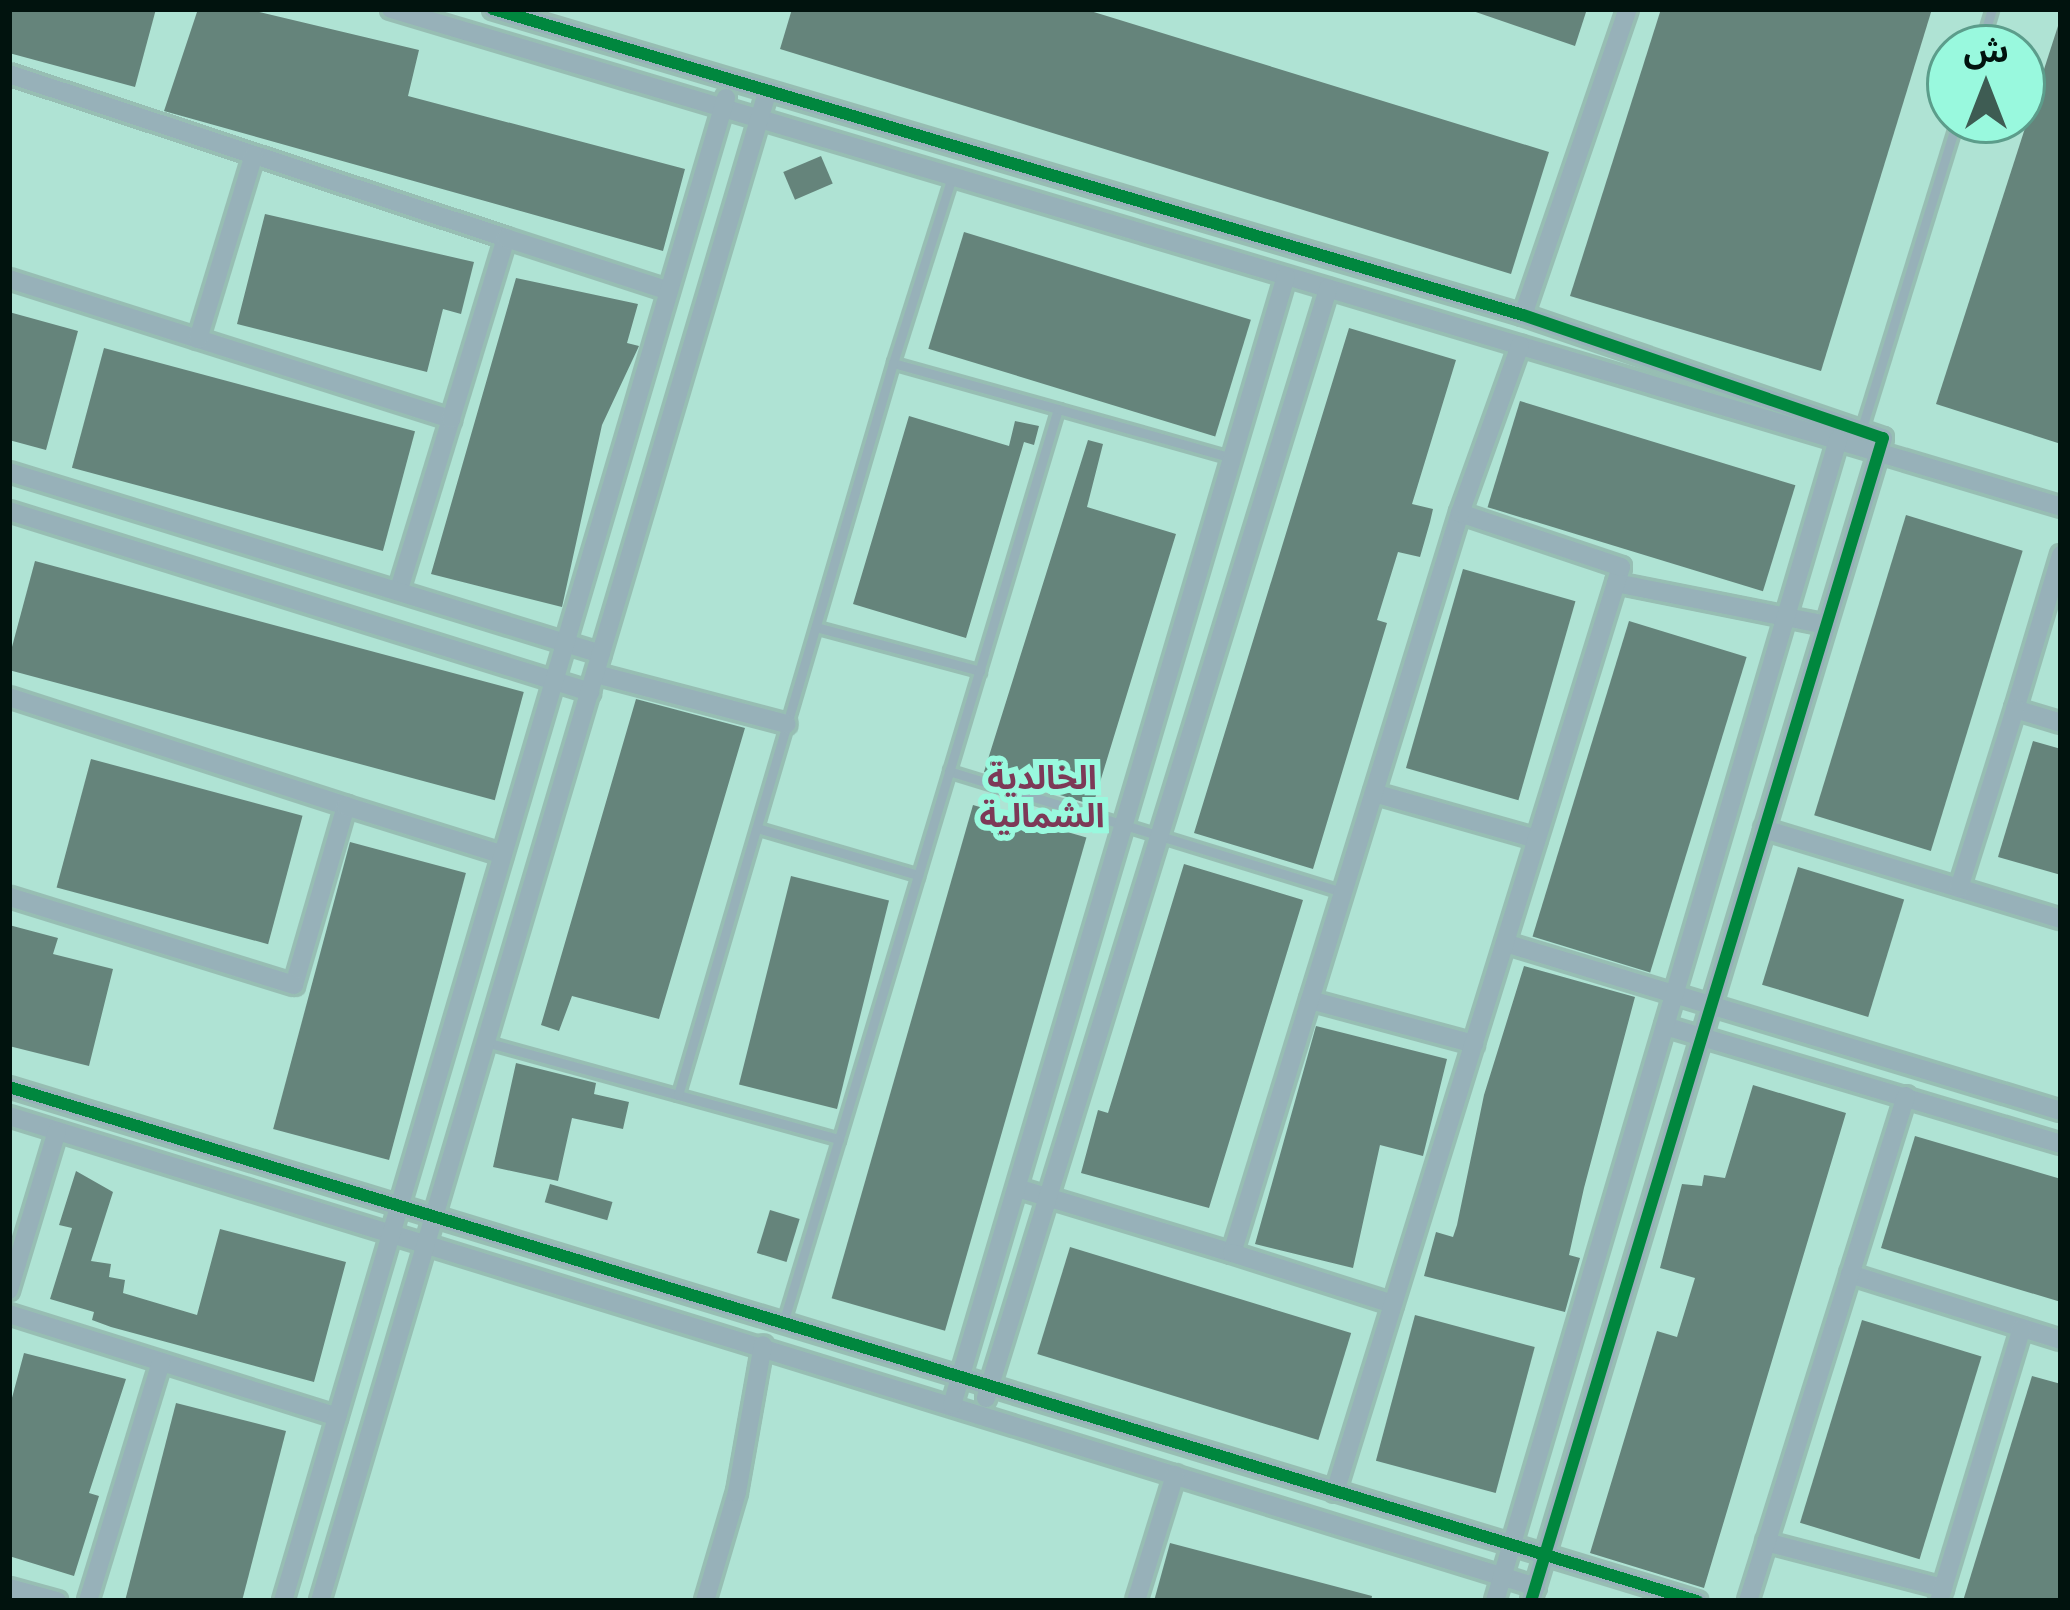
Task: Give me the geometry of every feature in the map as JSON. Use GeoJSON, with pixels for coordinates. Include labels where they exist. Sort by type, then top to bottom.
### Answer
{"type":"FeatureCollection","features":[{"type":"Feature","properties":{"kind":"street"},"geometry":{"type":"LineString","coordinates":[[391,9],[2061,507]]}},
{"type":"Feature","properties":{"kind":"street"},"geometry":{"type":"LineString","coordinates":[[9,1116],[763,1345],[1502,1577],[1533,1594],[1822,624],[1883,438],[1523,315],[494,9]]}},
{"type":"Feature","properties":{"kind":"street"},"geometry":{"type":"LineString","coordinates":[[1523,315],[1628,9]]}},
{"type":"Feature","properties":{"kind":"street"},"geometry":{"type":"LineString","coordinates":[[9,74],[669,291]]}},
{"type":"Feature","properties":{"kind":"street"},"geometry":{"type":"LineString","coordinates":[[283,1601],[730,82]]}},
{"type":"Feature","properties":{"kind":"street"},"geometry":{"type":"LineString","coordinates":[[320,1601],[767,93]]}},
{"type":"Feature","properties":{"kind":"street"},"geometry":{"type":"LineString","coordinates":[[198,339],[254,154]]}},
{"type":"Feature","properties":{"kind":"street"},"geometry":{"type":"LineString","coordinates":[[399,589],[506,238]]}},
{"type":"Feature","properties":{"kind":"street"},"geometry":{"type":"LineString","coordinates":[[952,1405],[1286,276]]}},
{"type":"Feature","properties":{"kind":"street"},"geometry":{"type":"LineString","coordinates":[[9,279],[451,419]]}},
{"type":"Feature","properties":{"kind":"street"},"geometry":{"type":"LineString","coordinates":[[986,1415],[986,1386],[1328,289]]}},
{"type":"Feature","properties":{"kind":"street"},"geometry":{"type":"LineString","coordinates":[[1232,1253],[1460,513],[1520,346]]}},
{"type":"Feature","properties":{"kind":"street"},"geometry":{"type":"LineString","coordinates":[[1496,1601],[1838,440]]}},
{"type":"Feature","properties":{"kind":"street"},"geometry":{"type":"LineString","coordinates":[[9,472],[566,639],[596,673]]}},
{"type":"Feature","properties":{"kind":"street"},"geometry":{"type":"LineString","coordinates":[[9,511],[555,677],[596,673],[787,724]]}},
{"type":"Feature","properties":{"kind":"street"},"geometry":{"type":"LineString","coordinates":[[1335,1492],[1621,567],[1460,513]]}},
{"type":"Feature","properties":{"kind":"street"},"geometry":{"type":"LineString","coordinates":[[1959,888],[2061,555]]}},
{"type":"Feature","properties":{"kind":"street"},"geometry":{"type":"LineString","coordinates":[[1616,583],[1822,624]]}},
{"type":"Feature","properties":{"kind":"street"},"geometry":{"type":"LineString","coordinates":[[9,697],[502,855]]}},
{"type":"Feature","properties":{"kind":"street"},"geometry":{"type":"LineString","coordinates":[[2014,709],[2061,723]]}},
{"type":"Feature","properties":{"kind":"street"},"geometry":{"type":"LineString","coordinates":[[1374,793],[1537,839]]}},
{"type":"Feature","properties":{"kind":"street"},"geometry":{"type":"LineString","coordinates":[[9,897],[294,985],[346,806]]}},
{"type":"Feature","properties":{"kind":"street"},"geometry":{"type":"LineString","coordinates":[[1764,830],[2061,919]]}},
{"type":"Feature","properties":{"kind":"street"},"geometry":{"type":"LineString","coordinates":[[1505,943],[2061,1111]]}},
{"type":"Feature","properties":{"kind":"street"},"geometry":{"type":"LineString","coordinates":[[1310,1000],[1474,1044]]}},
{"type":"Feature","properties":{"kind":"street"},"geometry":{"type":"LineString","coordinates":[[1665,1026],[2061,1144]]}},
{"type":"Feature","properties":{"kind":"street"},"geometry":{"type":"LineString","coordinates":[[9,1087],[1696,1601]]}},
{"type":"Feature","properties":{"kind":"street"},"geometry":{"type":"LineString","coordinates":[[1748,1601],[1906,1096]]}},
{"type":"Feature","properties":{"kind":"street"},"geometry":{"type":"LineString","coordinates":[[9,1290],[57,1131]]}},
{"type":"Feature","properties":{"kind":"street"},"geometry":{"type":"LineString","coordinates":[[1017,1188],[1393,1304]]}},
{"type":"Feature","properties":{"kind":"street"},"geometry":{"type":"LineString","coordinates":[[1850,1274],[2061,1340]]}},
{"type":"Feature","properties":{"kind":"street"},"geometry":{"type":"LineString","coordinates":[[9,1315],[337,1417]]}},
{"type":"Feature","properties":{"kind":"street"},"geometry":{"type":"LineString","coordinates":[[1766,1542],[1941,1594],[2022,1328]]}},
{"type":"Feature","properties":{"kind":"street"},"geometry":{"type":"LineString","coordinates":[[705,1601],[737,1492],[763,1345]]}},
{"type":"Feature","properties":{"kind":"street"},"geometry":{"type":"LineString","coordinates":[[88,1601],[160,1362]]}},
{"type":"Feature","properties":{"kind":"street"},"geometry":{"type":"LineString","coordinates":[[1136,1601],[1175,1475]]}},
{"type":"Feature","properties":{"kind":"street"},"geometry":{"type":"LineString","coordinates":[[9,1588],[57,1601]]}},
{"type":"Feature","properties":{"kind":"lane"},"geometry":{"type":"LineString","coordinates":[[1861,431],[1951,144]]}},
{"type":"Feature","properties":{"kind":"lane"},"geometry":{"type":"LineString","coordinates":[[678,1095],[952,176]]}},
{"type":"Feature","properties":{"kind":"lane"},"geometry":{"type":"LineString","coordinates":[[893,363],[1232,458]]}},
{"type":"Feature","properties":{"kind":"lane"},"geometry":{"type":"LineString","coordinates":[[783,1324],[1058,409]]}},
{"type":"Feature","properties":{"kind":"lane"},"geometry":{"type":"LineString","coordinates":[[816,627],[980,670]]}},
{"type":"Feature","properties":{"kind":"lane"},"geometry":{"type":"LineString","coordinates":[[949,771],[1343,892]]}},
{"type":"Feature","properties":{"kind":"lane"},"geometry":{"type":"LineString","coordinates":[[757,828],[918,875]]}},
{"type":"Feature","properties":{"kind":"lane"},"geometry":{"type":"LineString","coordinates":[[486,1042],[839,1139]]}},
{"type":"Feature","properties":{"kind":"building"},"geometry":{"type":"Polygon","coordinates":[[[9,9],[156,9],[135,87],[9,53],[9,9]]]}},
{"type":"Feature","properties":{"kind":"building"},"geometry":{"type":"Polygon","coordinates":[[[198,9],[247,9],[419,50],[408,96],[685,169],[663,251],[164,111],[198,9]]]}},
{"type":"Feature","properties":{"kind":"building"},"geometry":{"type":"Polygon","coordinates":[[[792,9],[1084,9],[1549,152],[1511,274],[780,49],[792,9]]]}},
{"type":"Feature","properties":{"kind":"building"},"geometry":{"type":"Polygon","coordinates":[[[1467,9],[1587,9],[1575,46],[1467,9]]]}},
{"type":"Feature","properties":{"kind":"building"},"geometry":{"type":"Polygon","coordinates":[[[1661,9],[1932,9],[1821,371],[1570,296],[1661,9]]]}},
{"type":"Feature","properties":{"kind":"building"},"geometry":{"type":"Polygon","coordinates":[[[2061,26],[2061,444],[1936,404],[2020,144],[2046,144],[2046,63],[2061,26]]]}},
{"type":"Feature","properties":{"kind":"building"},"geometry":{"type":"Polygon","coordinates":[[[821,156],[833,184],[795,200],[783,172],[821,156]]]}},
{"type":"Feature","properties":{"kind":"building"},"geometry":{"type":"Polygon","coordinates":[[[265,214],[474,262],[461,314],[443,309],[427,372],[237,324],[265,214]]]}},
{"type":"Feature","properties":{"kind":"building"},"geometry":{"type":"Polygon","coordinates":[[[964,232],[1251,320],[1215,436],[928,349],[964,232]]]}},
{"type":"Feature","properties":{"kind":"building"},"geometry":{"type":"Polygon","coordinates":[[[516,278],[638,304],[627,343],[639,346],[602,425],[562,607],[431,574],[516,278]]]}},
{"type":"Feature","properties":{"kind":"building"},"geometry":{"type":"Polygon","coordinates":[[[9,312],[78,331],[46,450],[9,440],[9,312]]]}},
{"type":"Feature","properties":{"kind":"building"},"geometry":{"type":"Polygon","coordinates":[[[1349,328],[1456,360],[1412,504],[1433,509],[1430,522],[1420,557],[1398,552],[1377,620],[1387,623],[1313,869],[1194,833],[1349,328]]]}},
{"type":"Feature","properties":{"kind":"building"},"geometry":{"type":"Polygon","coordinates":[[[104,348],[415,431],[383,551],[72,468],[104,348]]]}},
{"type":"Feature","properties":{"kind":"building"},"geometry":{"type":"Polygon","coordinates":[[[1520,401],[1795,485],[1763,591],[1488,507],[1520,401]]]}},
{"type":"Feature","properties":{"kind":"building"},"geometry":{"type":"Polygon","coordinates":[[[909,416],[1009,446],[1015,421],[1039,426],[1034,445],[1024,442],[966,638],[853,604],[909,416]]]}},
{"type":"Feature","properties":{"kind":"building"},"geometry":{"type":"Polygon","coordinates":[[[1088,440],[1103,444],[1087,507],[1176,534],[1093,805],[984,772],[1088,440]]]}},
{"type":"Feature","properties":{"kind":"building"},"geometry":{"type":"Polygon","coordinates":[[[1906,515],[2023,551],[1931,851],[1814,815],[1906,515]]]}},
{"type":"Feature","properties":{"kind":"building"},"geometry":{"type":"Polygon","coordinates":[[[35,561],[524,692],[495,800],[9,670],[35,561]]]}},
{"type":"Feature","properties":{"kind":"building"},"geometry":{"type":"Polygon","coordinates":[[[1463,569],[1575,601],[1518,800],[1406,768],[1463,569]]]}},
{"type":"Feature","properties":{"kind":"building"},"geometry":{"type":"Polygon","coordinates":[[[1629,621],[1747,657],[1650,973],[1533,937],[1629,621]]]}},
{"type":"Feature","properties":{"kind":"building"},"geometry":{"type":"Polygon","coordinates":[[[636,699],[745,728],[659,1019],[572,996],[559,1031],[541,1025],[636,699]]]}},
{"type":"Feature","properties":{"kind":"building"},"geometry":{"type":"Polygon","coordinates":[[[2033,741],[2061,749],[2061,875],[1998,857],[2033,741]]]}},
{"type":"Feature","properties":{"kind":"building"},"geometry":{"type":"Polygon","coordinates":[[[91,759],[303,816],[268,944],[57,887],[91,759]]]}},
{"type":"Feature","properties":{"kind":"building"},"geometry":{"type":"Polygon","coordinates":[[[973,805],[1086,838],[945,1331],[832,1298],[973,805]]]}},
{"type":"Feature","properties":{"kind":"building"},"geometry":{"type":"Polygon","coordinates":[[[350,842],[466,873],[389,1160],[273,1129],[350,842]]]}},
{"type":"Feature","properties":{"kind":"building"},"geometry":{"type":"Polygon","coordinates":[[[1184,864],[1303,900],[1209,1208],[1081,1173],[1098,1110],[1108,1113],[1184,864]]]}},
{"type":"Feature","properties":{"kind":"building"},"geometry":{"type":"Polygon","coordinates":[[[1798,867],[1904,899],[1868,1017],[1762,985],[1798,867]]]}},
{"type":"Feature","properties":{"kind":"building"},"geometry":{"type":"Polygon","coordinates":[[[791,876],[889,900],[837,1109],[739,1085],[791,876]]]}},
{"type":"Feature","properties":{"kind":"building"},"geometry":{"type":"Polygon","coordinates":[[[9,925],[58,938],[53,954],[113,969],[89,1066],[9,1046],[9,925]]]}},
{"type":"Feature","properties":{"kind":"building"},"geometry":{"type":"Polygon","coordinates":[[[1524,966],[1635,997],[1569,1255],[1580,1258],[1565,1312],[1424,1276],[1436,1232],[1453,1237],[1457,1225],[1484,1095],[1524,966]]]}},
{"type":"Feature","properties":{"kind":"building"},"geometry":{"type":"Polygon","coordinates":[[[1316,1026],[1447,1059],[1423,1156],[1380,1145],[1353,1268],[1255,1244],[1316,1026]]]}},
{"type":"Feature","properties":{"kind":"building"},"geometry":{"type":"Polygon","coordinates":[[[516,1063],[596,1083],[594,1094],[629,1102],[623,1129],[572,1118],[558,1181],[493,1167],[516,1063]]]}},
{"type":"Feature","properties":{"kind":"building"},"geometry":{"type":"Polygon","coordinates":[[[1753,1085],[1846,1113],[1704,1588],[1590,1553],[1657,1331],[1677,1337],[1695,1278],[1660,1268],[1682,1184],[1702,1186],[1704,1175],[1725,1178],[1753,1085]]]}},
{"type":"Feature","properties":{"kind":"building"},"geometry":{"type":"Polygon","coordinates":[[[1915,1136],[2061,1179],[2061,1302],[1881,1248],[1915,1136]]]}},
{"type":"Feature","properties":{"kind":"building"},"geometry":{"type":"Polygon","coordinates":[[[76,1171],[113,1192],[91,1261],[111,1264],[109,1277],[125,1280],[123,1293],[197,1315],[220,1229],[346,1262],[314,1382],[111,1327],[92,1320],[94,1312],[50,1299],[72,1228],[59,1225],[76,1171]]]}},
{"type":"Feature","properties":{"kind":"building"},"geometry":{"type":"Polygon","coordinates":[[[550,1184],[612,1202],[607,1220],[545,1202],[550,1184]]]}},
{"type":"Feature","properties":{"kind":"building"},"geometry":{"type":"Polygon","coordinates":[[[770,1210],[800,1219],[786,1262],[757,1253],[770,1210]]]}},
{"type":"Feature","properties":{"kind":"building"},"geometry":{"type":"Polygon","coordinates":[[[1070,1247],[1351,1333],[1318,1440],[1037,1354],[1070,1247]]]}},
{"type":"Feature","properties":{"kind":"building"},"geometry":{"type":"Polygon","coordinates":[[[1415,1315],[1535,1347],[1496,1493],[1376,1461],[1415,1315]]]}},
{"type":"Feature","properties":{"kind":"building"},"geometry":{"type":"Polygon","coordinates":[[[1862,1320],[1982,1357],[1920,1559],[1800,1523],[1862,1320]]]}},
{"type":"Feature","properties":{"kind":"building"},"geometry":{"type":"Polygon","coordinates":[[[24,1353],[126,1379],[89,1493],[99,1496],[74,1576],[9,1556],[9,1409],[24,1353]]]}},
{"type":"Feature","properties":{"kind":"building"},"geometry":{"type":"Polygon","coordinates":[[[2032,1376],[2061,1384],[2061,1601],[1963,1601],[2032,1376]]]}},
{"type":"Feature","properties":{"kind":"building"},"geometry":{"type":"Polygon","coordinates":[[[176,1403],[286,1431],[242,1601],[125,1601],[176,1403]]]}},
{"type":"Feature","properties":{"kind":"building"},"geometry":{"type":"Polygon","coordinates":[[[1170,1543],[1372,1596],[1371,1601],[1154,1601],[1170,1543]]]}},
{"type":"Feature","properties":{"kind":"cycle path"},"geometry":{"type":"LineString","coordinates":[[493,9],[1523,315],[1883,438],[1531,1601]]}},
{"type":"Feature","properties":{"kind":"cycle path"},"geometry":{"type":"LineString","coordinates":[[9,1087],[1697,1601]]}},
{"type":"Feature","properties":{"kind":"district","name":"الخالدية الشمالية"},"geometry":{"type":"Point","coordinates":[1042,797]}}]}
